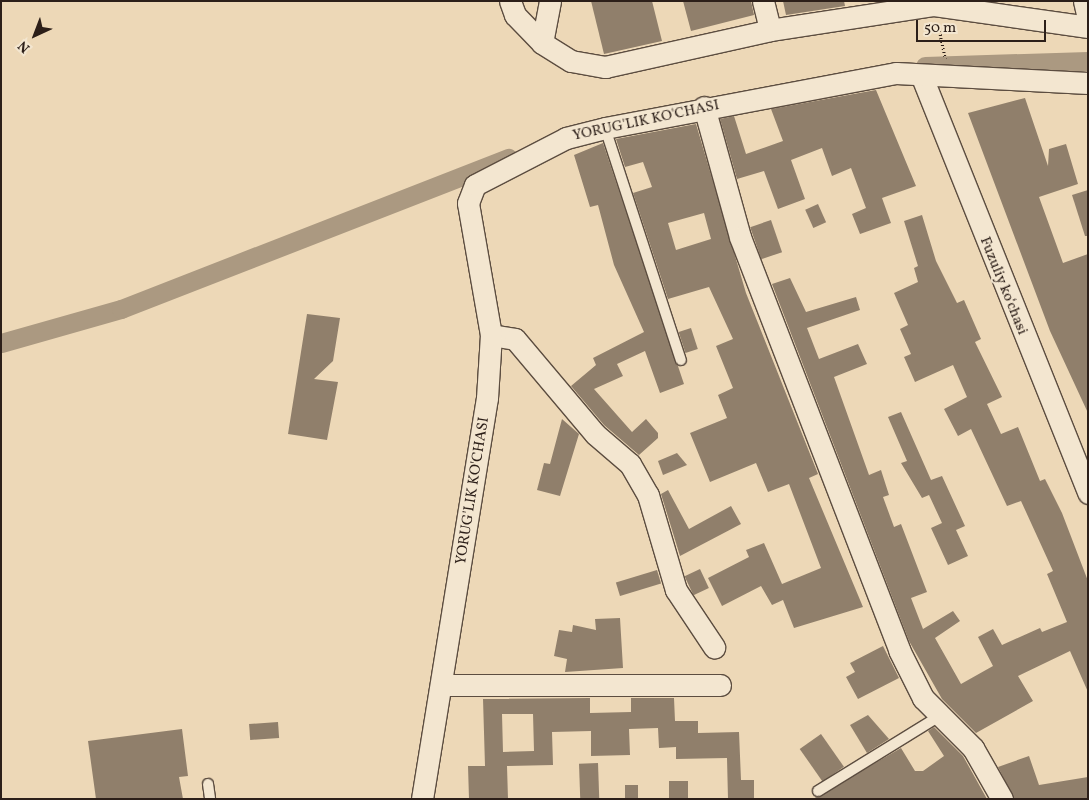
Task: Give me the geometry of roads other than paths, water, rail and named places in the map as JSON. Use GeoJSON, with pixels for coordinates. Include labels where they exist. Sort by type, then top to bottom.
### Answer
{"type":"FeatureCollection","features":[{"type":"Feature","properties":{"kind":"street"},"geometry":{"type":"LineString","coordinates":[[510,1],[515,15],[542,43],[572,61],[605,67],[770,30],[939,4],[1088,27]]}},
{"type":"Feature","properties":{"kind":"street"},"geometry":{"type":"LineString","coordinates":[[542,43],[550,1]]}},
{"type":"Feature","properties":{"kind":"street"},"geometry":{"type":"LineString","coordinates":[[763,1],[770,30]]}},
{"type":"Feature","properties":{"kind":"street"},"geometry":{"type":"LineString","coordinates":[[1084,1],[1088,18]]}},
{"type":"Feature","properties":{"kind":"street","name":"YORUG'LIK KO'CHASI"},"geometry":{"type":"LineString","coordinates":[[422,799],[488,398],[491,335],[468,203],[475,185],[566,138],[704,107],[896,73],[922,77],[948,75],[1088,82]]}},
{"type":"Feature","properties":{"kind":"street","name":"Fuzuliy koʻchasi"},"geometry":{"type":"LineString","coordinates":[[922,77],[1088,493]]}},
{"type":"Feature","properties":{"kind":"street"},"geometry":{"type":"LineString","coordinates":[[704,107],[740,237],[793,382],[899,650],[923,698],[973,748],[1002,799]]}},
{"type":"Feature","properties":{"kind":"street"},"geometry":{"type":"LineString","coordinates":[[491,335],[515,339],[595,434],[630,464],[648,495],[676,590],[714,647]]}},
{"type":"Feature","properties":{"kind":"street"},"geometry":{"type":"LineString","coordinates":[[442,685],[720,685]]}},
{"type":"Feature","properties":{"kind":"lane"},"geometry":{"type":"LineString","coordinates":[[604,128],[681,360]]}},
{"type":"Feature","properties":{"kind":"lane"},"geometry":{"type":"LineString","coordinates":[[818,791],[941,715]]}},
{"type":"Feature","properties":{"kind":"lane"},"geometry":{"type":"LineString","coordinates":[[208,784],[210,799]]}},
{"type":"Feature","properties":{"kind":"waterway"},"geometry":{"type":"LineString","coordinates":[[925,66],[1088,61]]}},
{"type":"Feature","properties":{"kind":"waterway"},"geometry":{"type":"LineString","coordinates":[[1,343],[121,309],[509,158]]}}]}
